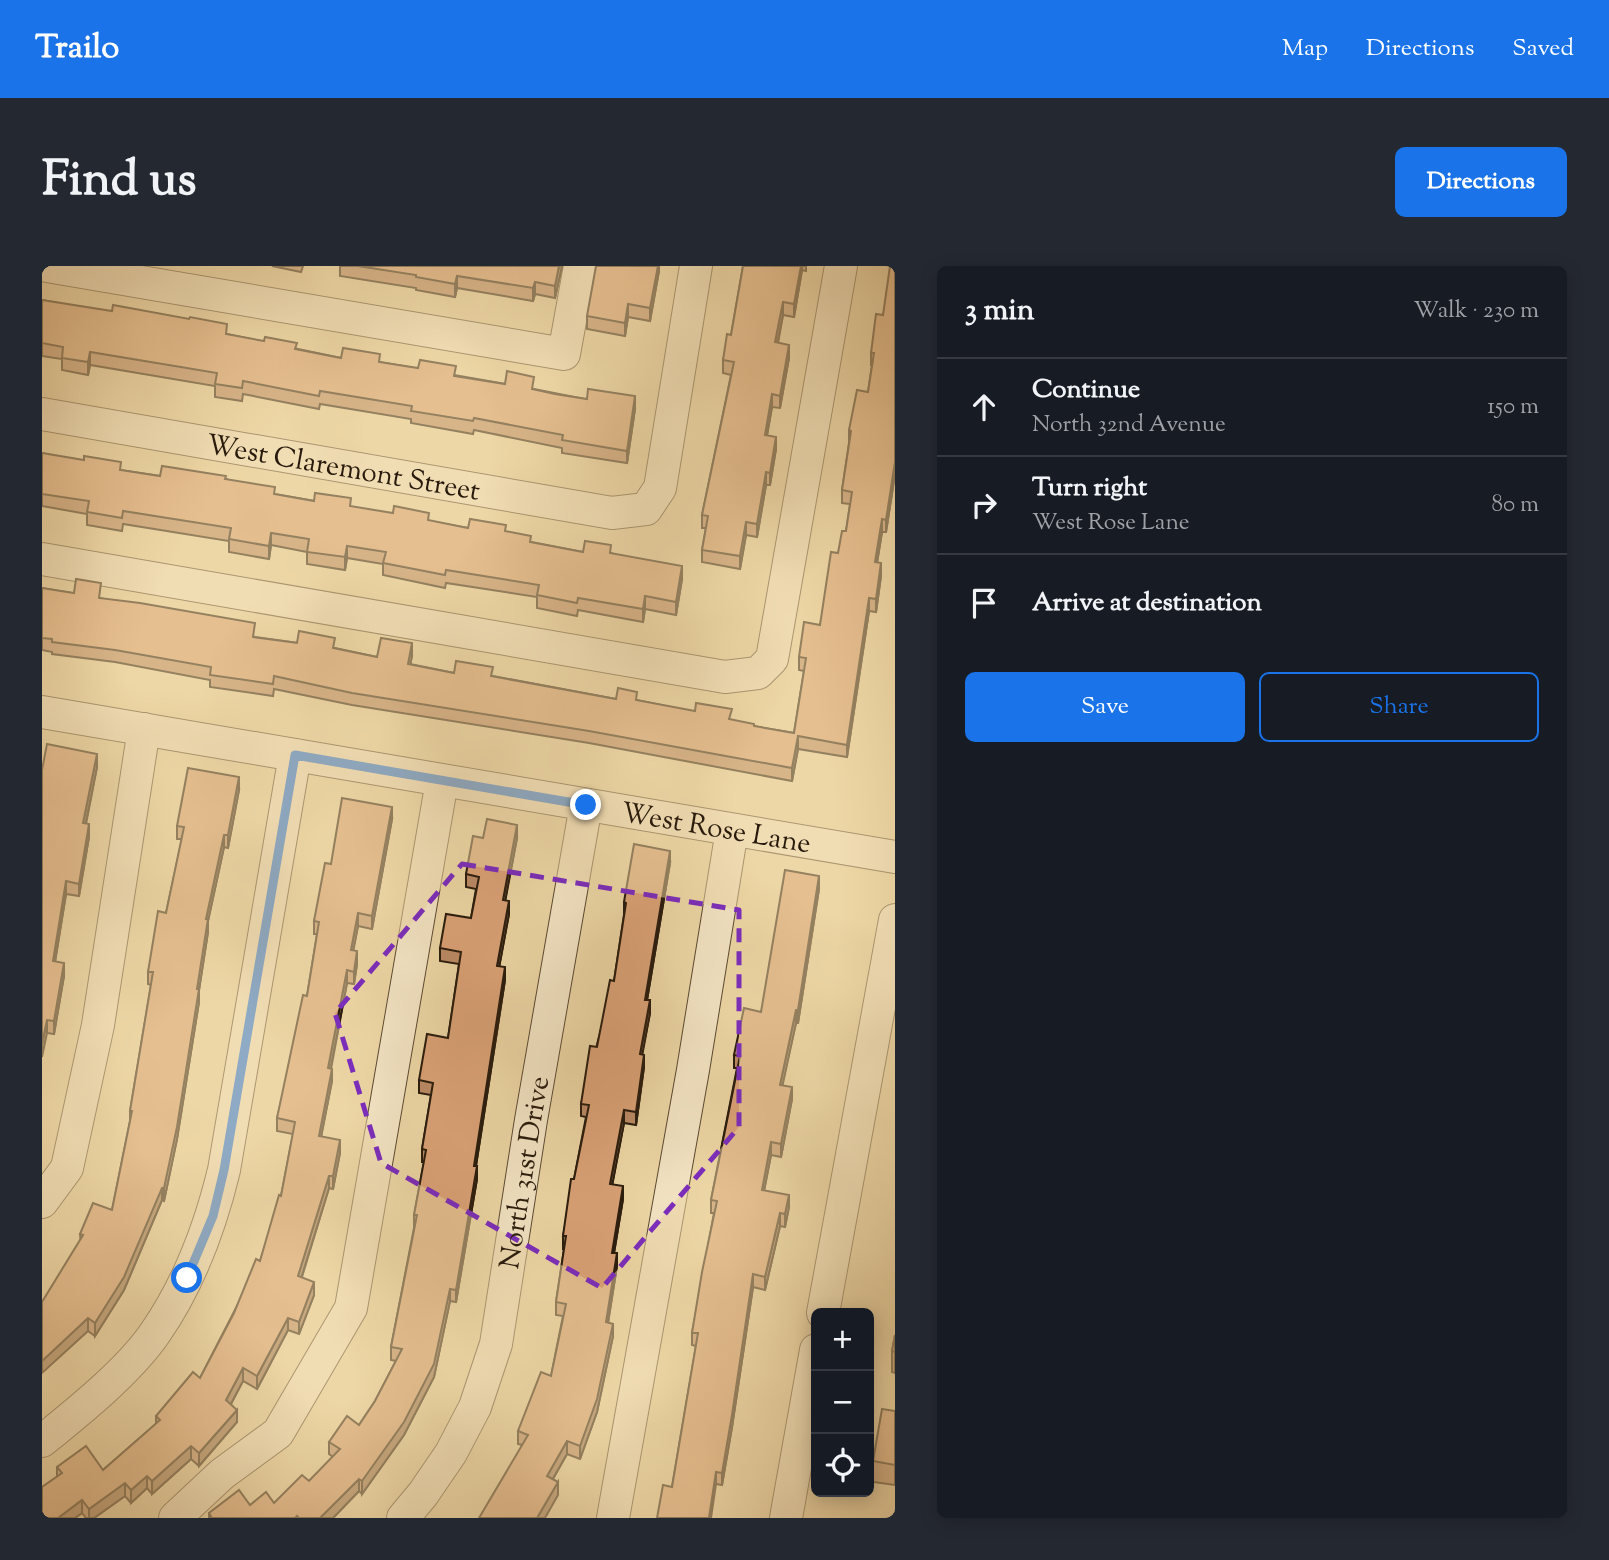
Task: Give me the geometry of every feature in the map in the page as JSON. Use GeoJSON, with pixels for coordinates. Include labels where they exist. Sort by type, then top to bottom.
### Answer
{"type":"FeatureCollection","features":[{"type":"Feature","properties":{"kind":"street"},"geometry":{"type":"LineString","coordinates":[[47,266],[564,354],[580,266]]}},
{"type":"Feature","properties":{"kind":"street","name":"West Claremont Street"},"geometry":{"type":"LineString","coordinates":[[42,414],[612,513],[646,509],[660,488],[696,266]]}},
{"type":"Feature","properties":{"kind":"street"},"geometry":{"type":"LineString","coordinates":[[42,559],[725,677],[758,673],[772,659],[841,266]]}},
{"type":"Feature","properties":{"kind":"street","name":"West Rose Lane"},"geometry":{"type":"LineString","coordinates":[[42,712],[895,857]]}},
{"type":"Feature","properties":{"kind":"street"},"geometry":{"type":"LineString","coordinates":[[42,1202],[67,1168],[97,1024],[144,729]]}},
{"type":"Feature","properties":{"kind":"street"},"geometry":{"type":"LineString","coordinates":[[42,1441],[111,1382],[154,1335],[187,1278],[213,1216],[224,1170],[295,755]]}},
{"type":"Feature","properties":{"kind":"street"},"geometry":{"type":"LineString","coordinates":[[176,1518],[222,1474],[278,1433],[351,1308],[442,781]]}},
{"type":"Feature","properties":{"kind":"street","name":"North 31st Drive"},"geometry":{"type":"LineString","coordinates":[[403,1518],[451,1453],[475,1407],[496,1344],[531,1120],[586,805]]}},
{"type":"Feature","properties":{"kind":"street"},"geometry":{"type":"LineString","coordinates":[[613,1518],[693,1070],[732,830]]}},
{"type":"Feature","properties":{"kind":"street"},"geometry":{"type":"LineString","coordinates":[[824,1308],[895,920]]}},
{"type":"Feature","properties":{"kind":"street"},"geometry":{"type":"LineString","coordinates":[[786,1518],[812,1371]]}},
{"type":"Feature","properties":{"kind":"highlighted area"},"geometry":{"type":"Polygon","coordinates":[[[462,864],[739,910],[739,1127],[602,1288],[381,1163],[335,1013],[462,864]]]}},
{"type":"Feature","properties":{"kind":"building"},"geometry":{"type":"Polygon","coordinates":[[[358,266],[559,266],[555,286],[535,282],[533,288],[457,276],[455,284],[358,266]]]}},
{"type":"Feature","properties":{"kind":"building"},"geometry":{"type":"Polygon","coordinates":[[[596,266],[658,266],[650,308],[628,304],[625,323],[587,316],[596,266]]]}},
{"type":"Feature","properties":{"kind":"building"},"geometry":{"type":"Polygon","coordinates":[[[743,266],[801,266],[794,304],[783,302],[775,342],[789,345],[780,396],[772,394],[765,435],[776,437],[770,473],[766,472],[757,524],[746,522],[740,556],[702,550],[708,516],[702,515],[734,362],[723,360],[727,334],[731,335],[743,266]]]}},
{"type":"Feature","properties":{"kind":"building"},"geometry":{"type":"Polygon","coordinates":[[[890,266],[895,266],[895,462],[886,520],[882,519],[875,562],[881,563],[876,599],[869,598],[847,745],[798,736],[792,768],[589,731],[352,693],[274,676],[273,684],[210,675],[211,667],[52,642],[52,639],[42,638],[42,588],[74,593],[76,579],[101,583],[99,598],[255,623],[253,637],[297,643],[299,631],[335,638],[333,648],[377,657],[381,638],[412,643],[408,664],[454,673],[456,661],[493,667],[491,676],[616,699],[618,688],[637,692],[636,700],[695,711],[696,703],[732,709],[729,719],[794,733],[806,658],[799,657],[804,622],[820,625],[831,552],[838,553],[842,531],[846,531],[852,492],[842,490],[851,431],[849,430],[857,390],[868,392],[876,314],[883,315],[890,266]]]}},
{"type":"Feature","properties":{"kind":"building"},"geometry":{"type":"Polygon","coordinates":[[[42,300],[112,311],[113,305],[189,319],[190,317],[227,324],[226,334],[264,341],[265,337],[297,343],[295,349],[341,358],[343,348],[380,354],[379,362],[418,368],[420,360],[456,366],[454,376],[505,384],[507,371],[534,377],[532,389],[555,394],[587,399],[588,389],[635,396],[627,451],[562,440],[563,435],[474,418],[473,421],[411,411],[412,406],[320,391],[319,396],[243,381],[242,388],[215,384],[217,373],[90,352],[88,362],[62,358],[63,347],[42,343],[42,300]]]}},
{"type":"Feature","properties":{"kind":"building"},"geometry":{"type":"Polygon","coordinates":[[[42,453],[84,460],[84,456],[121,462],[120,470],[160,476],[162,466],[226,476],[225,479],[275,487],[274,494],[314,501],[315,493],[351,498],[350,506],[393,513],[394,506],[429,513],[428,520],[468,528],[470,519],[506,525],[505,531],[531,536],[530,542],[583,552],[585,541],[611,545],[610,553],[682,566],[676,602],[645,596],[643,609],[578,598],[577,603],[537,595],[539,585],[446,570],[445,575],[383,563],[386,552],[347,546],[345,557],[307,552],[309,539],[271,533],[269,546],[229,539],[231,528],[123,511],[122,518],[87,512],[89,501],[42,494],[42,453]]]}},
{"type":"Feature","properties":{"kind":"building"},"geometry":{"type":"Polygon","coordinates":[[[47,744],[97,754],[83,823],[89,824],[79,884],[66,881],[53,961],[64,963],[54,1021],[47,1020],[42,1044],[42,770],[47,744]]]}},
{"type":"Feature","properties":{"kind":"building"},"geometry":{"type":"Polygon","coordinates":[[[188,768],[239,777],[228,835],[224,835],[206,919],[199,989],[177,1127],[164,1188],[124,1277],[95,1323],[88,1318],[42,1361],[42,1302],[83,1235],[80,1234],[93,1203],[112,1210],[132,1111],[153,972],[148,972],[158,911],[166,913],[184,827],[177,826],[188,768]]]}},
{"type":"Feature","properties":{"kind":"building"},"geometry":{"type":"Polygon","coordinates":[[[342,798],[392,807],[372,916],[358,913],[351,950],[357,951],[354,972],[347,970],[328,1068],[332,1069],[319,1136],[340,1140],[333,1176],[329,1176],[298,1276],[314,1282],[299,1322],[288,1318],[257,1376],[243,1368],[226,1400],[237,1410],[199,1453],[191,1446],[152,1481],[147,1476],[131,1490],[125,1483],[89,1509],[82,1500],[58,1518],[42,1518],[42,1487],[62,1473],[57,1467],[86,1446],[103,1470],[160,1420],[156,1416],[193,1372],[200,1378],[234,1313],[256,1259],[260,1261],[279,1195],[281,1196],[295,1122],[277,1118],[303,995],[307,996],[319,922],[314,921],[325,863],[331,864],[342,798]]]}},
{"type":"Feature","properties":{"kind":"building"},"geometry":{"type":"Polygon","coordinates":[[[487,819],[517,825],[503,900],[509,901],[497,966],[505,967],[474,1166],[477,1166],[456,1290],[450,1289],[434,1364],[404,1422],[362,1481],[359,1479],[320,1518],[212,1518],[209,1513],[239,1490],[250,1505],[266,1492],[274,1503],[302,1475],[309,1481],[340,1449],[329,1442],[347,1416],[359,1425],[375,1401],[402,1349],[391,1347],[417,1215],[414,1215],[426,1150],[422,1149],[433,1083],[419,1080],[427,1034],[448,1038],[461,952],[440,948],[446,914],[471,918],[479,877],[466,874],[473,836],[483,838],[487,819]]]}},
{"type":"Feature","properties":{"kind":"building"},"geometry":{"type":"Polygon","coordinates":[[[634,844],[670,851],[645,1000],[650,1000],[640,1054],[644,1055],[636,1112],[624,1110],[610,1184],[623,1186],[612,1253],[617,1253],[606,1322],[613,1324],[597,1399],[580,1446],[567,1441],[547,1476],[558,1482],[537,1518],[479,1518],[528,1435],[518,1431],[541,1372],[551,1376],[566,1304],[556,1302],[571,1179],[574,1179],[589,1105],[581,1104],[590,1046],[597,1047],[610,980],[614,981],[634,844]]]}},
{"type":"Feature","properties":{"kind":"building"},"geometry":{"type":"Polygon","coordinates":[[[785,870],[819,876],[798,1010],[780,1085],[792,1087],[781,1144],[771,1142],[762,1190],[789,1195],[785,1214],[780,1213],[765,1277],[753,1274],[722,1473],[716,1472],[709,1518],[657,1518],[663,1485],[672,1487],[698,1333],[692,1333],[717,1201],[711,1200],[740,1056],[734,1055],[744,1008],[761,1012],[785,870]]]}},
{"type":"Feature","properties":{"kind":"building"},"geometry":{"type":"Polygon","coordinates":[[[882,1409],[895,1411],[895,1465],[874,1461],[882,1409]]]}},
{"type":"Feature","properties":{"kind":"route"},"geometry":{"type":"LineString","coordinates":[[187,1278],[213,1216],[224,1170],[295,755],[586,805]]}}]}
